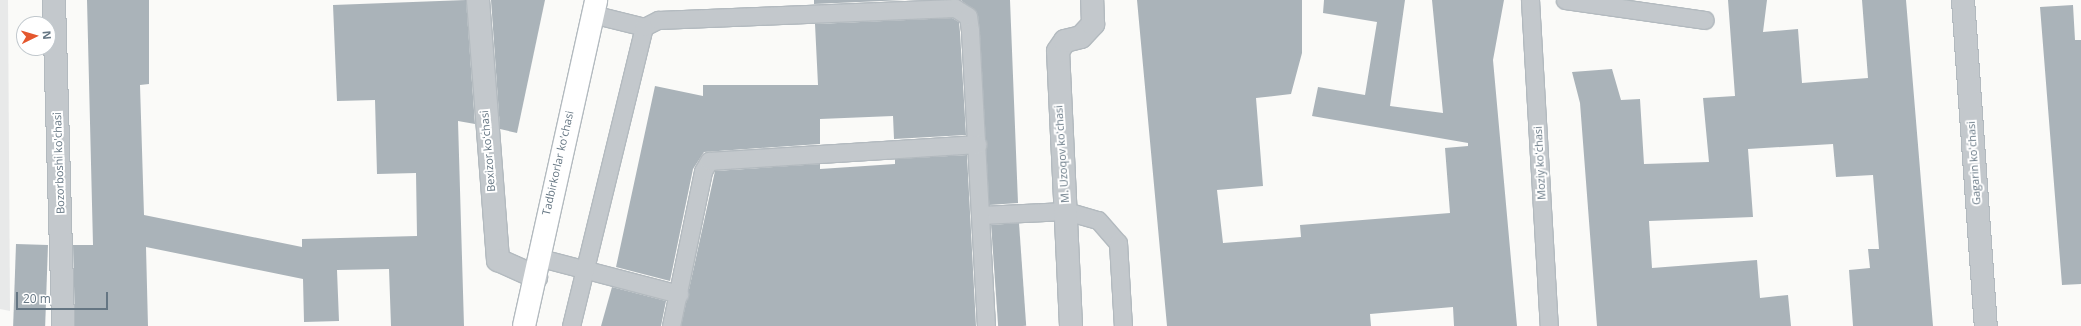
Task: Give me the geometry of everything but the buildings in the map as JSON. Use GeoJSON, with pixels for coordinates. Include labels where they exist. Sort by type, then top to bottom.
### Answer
{"type":"FeatureCollection","features":[{"type":"Feature","properties":{"kind":"main road","name":"Tadbirkorlar ko'chasi"},"geometry":{"type":"LineString","coordinates":[[524,326],[594,7]]}},
{"type":"Feature","properties":{"kind":"street","name":"Bozorboshi ko'chasi"},"geometry":{"type":"LineString","coordinates":[[54,0],[63,326]]}},
{"type":"Feature","properties":{"kind":"street","name":"Bexizor koʻchasi"},"geometry":{"type":"LineString","coordinates":[[478,0],[498,260],[537,267]]}},
{"type":"Feature","properties":{"kind":"street","name":"M. Uzoqov koʻchasi"},"geometry":{"type":"LineString","coordinates":[[1071,326],[1058,51],[1065,41],[1081,37],[1092,24],[1092,0]]}},
{"type":"Feature","properties":{"kind":"street","name":"Gagarin koʻchasi"},"geometry":{"type":"LineString","coordinates":[[1963,0],[1986,326]]}},
{"type":"Feature","properties":{"kind":"lane","name":"Moziy koʻchasi"},"geometry":{"type":"LineString","coordinates":[[1530,0],[1549,326]]}},
{"type":"Feature","properties":{"kind":"lane"},"geometry":{"type":"LineString","coordinates":[[1565,0],[1704,20]]}},
{"type":"Feature","properties":{"kind":"lane"},"geometry":{"type":"LineString","coordinates":[[594,7],[644,27],[658,20],[955,8],[968,16],[977,144],[986,326]]}},
{"type":"Feature","properties":{"kind":"lane"},"geometry":{"type":"LineString","coordinates":[[571,326],[644,27]]}},
{"type":"Feature","properties":{"kind":"lane"},"geometry":{"type":"LineString","coordinates":[[671,326],[679,294],[703,170],[709,161],[977,144]]}},
{"type":"Feature","properties":{"kind":"lane"},"geometry":{"type":"LineString","coordinates":[[981,215],[1066,211],[1098,220],[1118,243],[1123,326]]}},
{"type":"Feature","properties":{"kind":"lane"},"geometry":{"type":"LineString","coordinates":[[537,267],[584,270],[679,294]]}},
{"type":"Feature","properties":{"kind":"shaded area"},"geometry":{"type":"Polygon","coordinates":[[[0,0],[8,0],[10,311],[0,309],[0,0]]]}}]}
